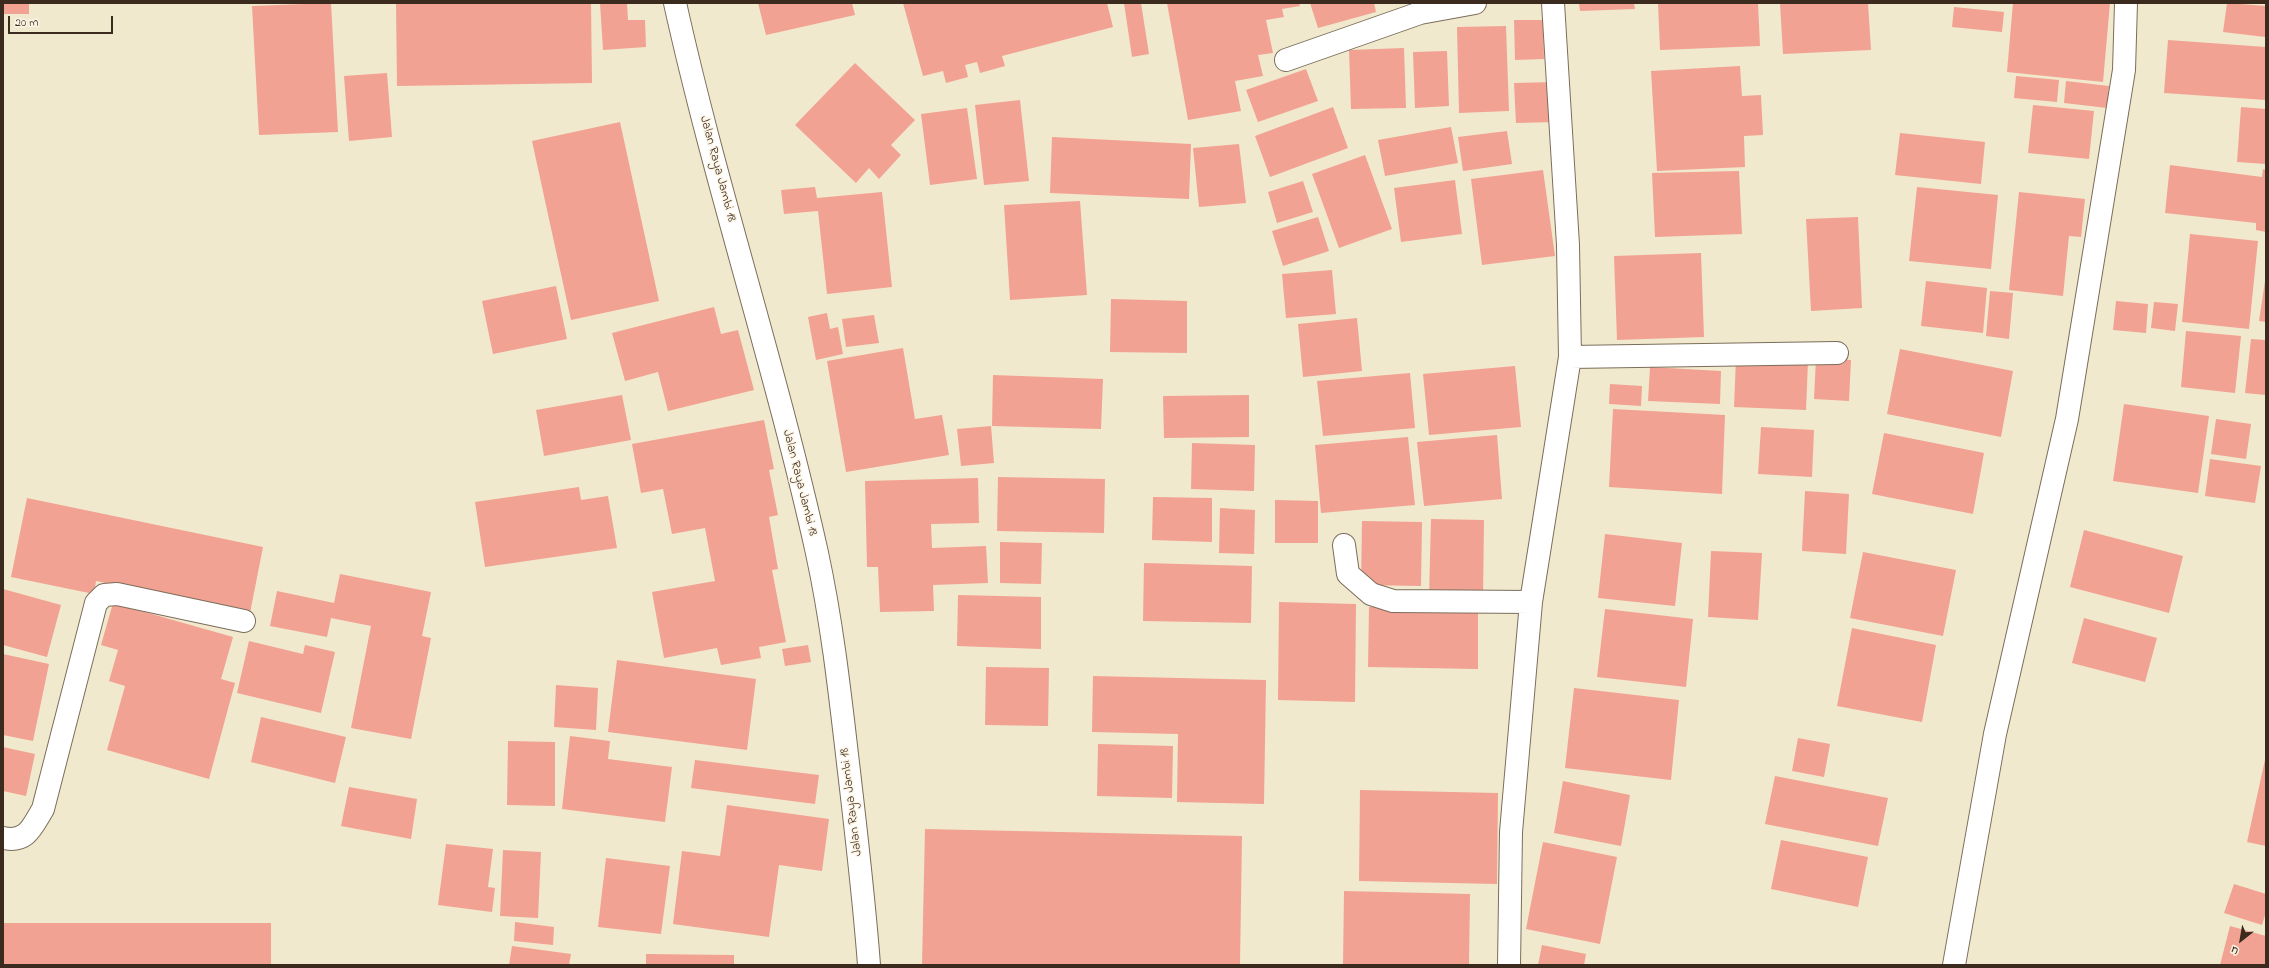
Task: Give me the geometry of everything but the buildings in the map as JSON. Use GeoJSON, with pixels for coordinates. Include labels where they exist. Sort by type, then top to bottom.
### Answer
{"type":"FeatureCollection","features":[{"type":"Feature","properties":{"kind":"street","name":"Jalan Raya Jambi 18"},"geometry":{"type":"LineString","coordinates":[[675,3],[690,71],[773,376],[817,555],[840,694],[864,903],[869,965]]}},
{"type":"Feature","properties":{"kind":"street"},"geometry":{"type":"LineString","coordinates":[[1286,60],[1420,13],[1475,3]]}},
{"type":"Feature","properties":{"kind":"street"},"geometry":{"type":"LineString","coordinates":[[1509,965],[1511,832],[1531,602],[1570,357],[1568,245],[1553,3]]}},
{"type":"Feature","properties":{"kind":"street"},"geometry":{"type":"LineString","coordinates":[[1954,965],[1995,734],[2067,419],[2124,70],[2126,3]]}},
{"type":"Feature","properties":{"kind":"street"},"geometry":{"type":"LineString","coordinates":[[1570,357],[1837,353]]}},
{"type":"Feature","properties":{"kind":"street"},"geometry":{"type":"LineString","coordinates":[[1344,545],[1348,574],[1371,594],[1393,601],[1531,602]]}},
{"type":"Feature","properties":{"kind":"street"},"geometry":{"type":"LineString","coordinates":[[3,838],[14,840],[26,834],[43,809],[96,603],[104,595],[117,594],[244,621]]}}]}
